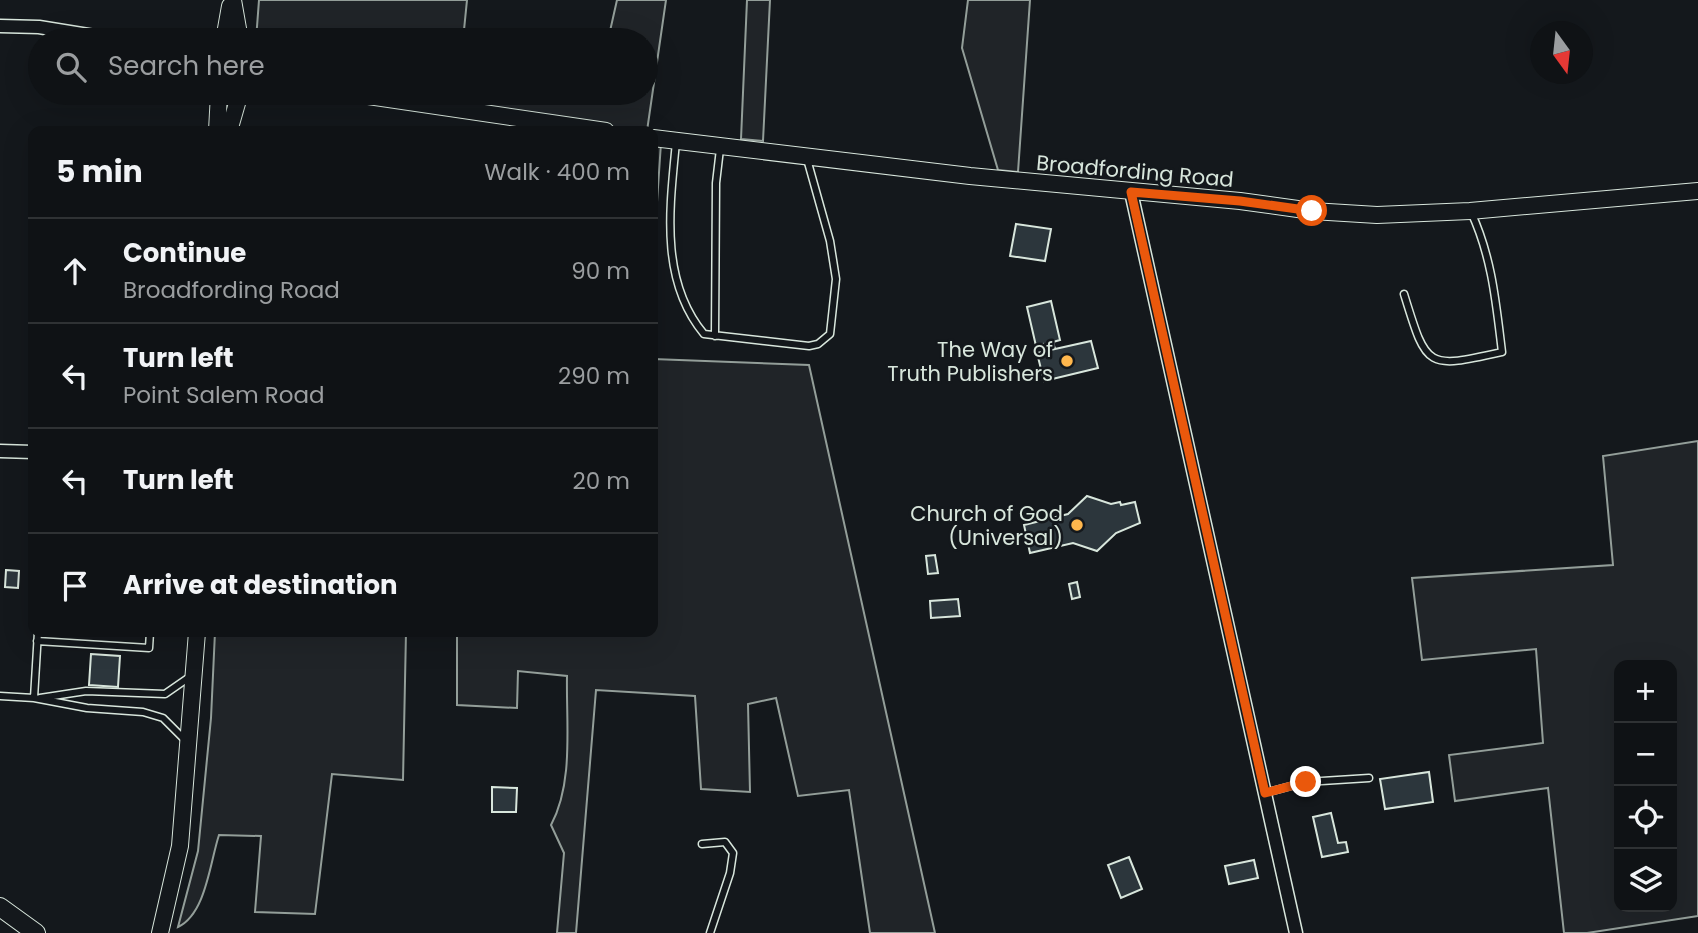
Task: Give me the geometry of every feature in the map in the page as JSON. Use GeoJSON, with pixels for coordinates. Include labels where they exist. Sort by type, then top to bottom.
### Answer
{"type":"FeatureCollection","features":[{"type":"Feature","properties":{"kind":"main road"},"geometry":{"type":"LineString","coordinates":[[0,907],[36,933]]}},
{"type":"Feature","properties":{"kind":"street"},"geometry":{"type":"LineString","coordinates":[[226,28],[232,0]]}},
{"type":"Feature","properties":{"kind":"street"},"geometry":{"type":"LineString","coordinates":[[232,0],[239,28]]}},
{"type":"Feature","properties":{"kind":"street"},"geometry":{"type":"LineString","coordinates":[[242,28],[243,0]]}},
{"type":"Feature","properties":{"kind":"street"},"geometry":{"type":"LineString","coordinates":[[0,26],[44,28]]}},
{"type":"Feature","properties":{"kind":"street"},"geometry":{"type":"LineString","coordinates":[[218,126],[219,105]]}},
{"type":"Feature","properties":{"kind":"street"},"geometry":{"type":"LineString","coordinates":[[231,126],[238,105]]}},
{"type":"Feature","properties":{"kind":"street"},"geometry":{"type":"LineString","coordinates":[[242,105],[242,126]]}},
{"type":"Feature","properties":{"kind":"street"},"geometry":{"type":"LineString","coordinates":[[430,105],[573,126]]}},
{"type":"Feature","properties":{"kind":"street","name":"Broadfording Road"},"geometry":{"type":"LineString","coordinates":[[658,139],[1131,192],[1377,215],[1470,211],[1698,191]]}},
{"type":"Feature","properties":{"kind":"street"},"geometry":{"type":"LineString","coordinates":[[1131,192],[1296,933]]}},
{"type":"Feature","properties":{"kind":"street"},"geometry":{"type":"LineString","coordinates":[[0,451],[28,452]]}},
{"type":"Feature","properties":{"kind":"street"},"geometry":{"type":"LineString","coordinates":[[160,933],[180,846],[197,637]]}},
{"type":"Feature","properties":{"kind":"lane"},"geometry":{"type":"LineString","coordinates":[[676,142],[670,203],[672,266],[697,326],[704,334],[715,336],[809,346],[818,344],[830,334],[836,279],[831,241],[807,157]]}},
{"type":"Feature","properties":{"kind":"lane"},"geometry":{"type":"LineString","coordinates":[[715,336],[716,183],[720,147]]}},
{"type":"Feature","properties":{"kind":"lane"},"geometry":{"type":"LineString","coordinates":[[1404,294],[1422,346],[1431,357],[1441,362],[1454,362],[1502,352],[1490,265],[1484,242],[1470,211]]}},
{"type":"Feature","properties":{"kind":"lane"},"geometry":{"type":"LineString","coordinates":[[34,698],[37,637]]}},
{"type":"Feature","properties":{"kind":"lane"},"geometry":{"type":"LineString","coordinates":[[37,641],[149,649],[150,637]]}},
{"type":"Feature","properties":{"kind":"lane"},"geometry":{"type":"LineString","coordinates":[[34,698],[86,691],[165,694],[195,674]]}},
{"type":"Feature","properties":{"kind":"lane"},"geometry":{"type":"LineString","coordinates":[[0,696],[34,698],[87,708],[143,712],[163,718],[189,744]]}},
{"type":"Feature","properties":{"kind":"lane"},"geometry":{"type":"LineString","coordinates":[[1265,793],[1306,782],[1369,778]]}},
{"type":"Feature","properties":{"kind":"lane"},"geometry":{"type":"LineString","coordinates":[[702,844],[725,842],[733,853],[730,873],[710,933]]}},
{"type":"Feature","properties":{"kind":"shaded area"},"geometry":{"type":"Polygon","coordinates":[[[259,0],[467,0],[464,28],[257,28],[259,0]]]}},
{"type":"Feature","properties":{"kind":"shaded area"},"geometry":{"type":"Polygon","coordinates":[[[617,0],[666,0],[658,55],[658,28],[611,28],[617,0]]]}},
{"type":"Feature","properties":{"kind":"shaded area"},"geometry":{"type":"Polygon","coordinates":[[[747,0],[770,0],[763,141],[741,139],[747,0]]]}},
{"type":"Feature","properties":{"kind":"shaded area"},"geometry":{"type":"Polygon","coordinates":[[[968,0],[1030,0],[1018,172],[998,170],[962,48],[968,0]]]}},
{"type":"Feature","properties":{"kind":"shaded area"},"geometry":{"type":"Polygon","coordinates":[[[417,105],[651,105],[648,126],[521,126],[521,123],[417,105]]]}},
{"type":"Feature","properties":{"kind":"shaded area"},"geometry":{"type":"Polygon","coordinates":[[[658,143],[661,143],[658,187],[658,143]]]}},
{"type":"Feature","properties":{"kind":"shaded area"},"geometry":{"type":"Polygon","coordinates":[[[658,359],[809,365],[935,933],[870,933],[849,790],[798,796],[776,698],[748,704],[750,792],[701,789],[695,696],[596,690],[576,933],[557,933],[564,853],[551,825],[558,808],[566,772],[567,676],[518,671],[517,708],[457,705],[457,637],[658,637],[658,359]]]}},
{"type":"Feature","properties":{"kind":"shaded area"},"geometry":{"type":"Polygon","coordinates":[[[1698,441],[1698,916],[1587,933],[1564,933],[1548,788],[1455,801],[1449,755],[1543,743],[1536,649],[1422,660],[1412,578],[1613,565],[1603,456],[1698,441]]]}},
{"type":"Feature","properties":{"kind":"shaded area"},"geometry":{"type":"Polygon","coordinates":[[[215,637],[406,637],[403,780],[332,774],[315,914],[255,912],[261,836],[219,835],[201,899],[195,911],[178,927],[198,851],[211,718],[215,637]]]}},
{"type":"Feature","properties":{"kind":"building"},"geometry":{"type":"Polygon","coordinates":[[[1016,224],[1051,229],[1045,261],[1010,256],[1016,224]]]}},
{"type":"Feature","properties":{"kind":"building"},"geometry":{"type":"Polygon","coordinates":[[[1051,301],[1060,340],[1053,342],[1055,349],[1045,351],[1043,344],[1036,346],[1027,307],[1051,301]]]}},
{"type":"Feature","properties":{"kind":"building","name":"The Way of Truth Publishers"},"geometry":{"type":"Polygon","coordinates":[[[1091,341],[1098,368],[1044,381],[1037,353],[1091,341]]]}},
{"type":"Feature","properties":{"kind":"building","name":"Church of God (Universal)"},"geometry":{"type":"Polygon","coordinates":[[[1087,496],[1111,504],[1135,502],[1140,523],[1116,533],[1097,551],[1073,543],[1030,553],[1024,525],[1068,514],[1087,496]]]}},
{"type":"Feature","properties":{"kind":"building"},"geometry":{"type":"Polygon","coordinates":[[[935,555],[938,573],[928,574],[926,556],[935,555]]]}},
{"type":"Feature","properties":{"kind":"building"},"geometry":{"type":"Polygon","coordinates":[[[6,570],[19,571],[18,588],[5,587],[6,570]]]}},
{"type":"Feature","properties":{"kind":"building"},"geometry":{"type":"Polygon","coordinates":[[[1077,582],[1080,597],[1072,599],[1069,584],[1077,582]]]}},
{"type":"Feature","properties":{"kind":"building"},"geometry":{"type":"Polygon","coordinates":[[[958,599],[960,616],[931,618],[930,601],[958,599]]]}},
{"type":"Feature","properties":{"kind":"building"},"geometry":{"type":"Polygon","coordinates":[[[91,654],[120,656],[118,687],[89,685],[91,654]]]}},
{"type":"Feature","properties":{"kind":"building"},"geometry":{"type":"Polygon","coordinates":[[[1429,772],[1433,802],[1385,809],[1380,779],[1429,772]]]}},
{"type":"Feature","properties":{"kind":"building"},"geometry":{"type":"Polygon","coordinates":[[[492,787],[517,788],[516,812],[492,812],[492,787]]]}},
{"type":"Feature","properties":{"kind":"building"},"geometry":{"type":"Polygon","coordinates":[[[1331,813],[1338,843],[1346,842],[1348,852],[1322,857],[1313,817],[1331,813]]]}},
{"type":"Feature","properties":{"kind":"building"},"geometry":{"type":"Polygon","coordinates":[[[1129,857],[1142,889],[1121,898],[1108,865],[1129,857]]]}},
{"type":"Feature","properties":{"kind":"building"},"geometry":{"type":"Polygon","coordinates":[[[1254,860],[1258,878],[1229,884],[1225,866],[1254,860]]]}},
{"type":"Feature","properties":{"kind":"place","name":"The Way of Truth Publishers"},"geometry":{"type":"Point","coordinates":[1067,361]}},
{"type":"Feature","properties":{"kind":"place","name":"Church of God (Universal)"},"geometry":{"type":"Point","coordinates":[1077,525]}},
{"type":"Feature","properties":{"kind":"route"},"geometry":{"type":"LineString","coordinates":[[1306,782],[1265,793],[1131,192],[1240,201],[1312,211]]}}]}
